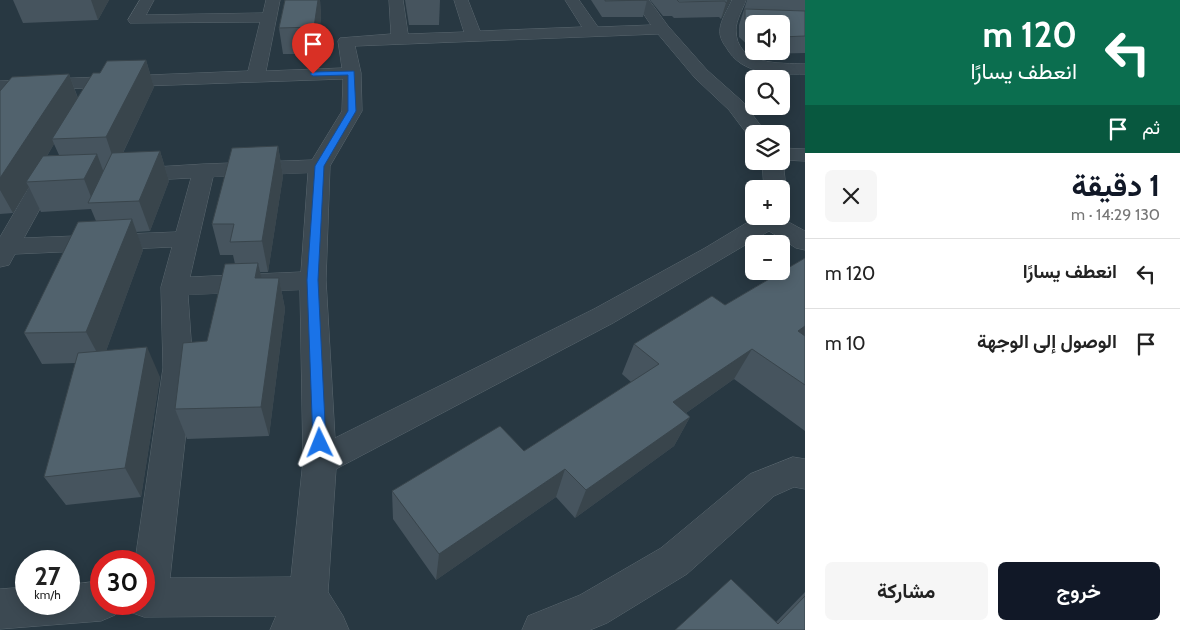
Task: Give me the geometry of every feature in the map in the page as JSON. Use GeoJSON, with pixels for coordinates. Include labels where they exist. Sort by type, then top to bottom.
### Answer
{"type":"FeatureCollection","features":[{"type":"Feature","properties":{"kind":"street"},"geometry":{"type":"LineString","coordinates":[[147,0],[136,20],[270,17]]}},
{"type":"Feature","properties":{"kind":"street"},"geometry":{"type":"LineString","coordinates":[[256,76],[273,0]]}},
{"type":"Feature","properties":{"kind":"street"},"geometry":{"type":"LineString","coordinates":[[396,0],[400,39]]}},
{"type":"Feature","properties":{"kind":"street"},"geometry":{"type":"LineString","coordinates":[[461,0],[474,37]]}},
{"type":"Feature","properties":{"kind":"street"},"geometry":{"type":"LineString","coordinates":[[572,0],[593,31]]}},
{"type":"Feature","properties":{"kind":"street"},"geometry":{"type":"LineString","coordinates":[[641,0],[662,29],[701,74],[736,106],[750,125]]}},
{"type":"Feature","properties":{"kind":"street"},"geometry":{"type":"LineString","coordinates":[[739,0],[728,28],[728,35],[734,49],[743,59],[759,66],[805,69]]}},
{"type":"Feature","properties":{"kind":"street"},"geometry":{"type":"LineString","coordinates":[[732,18],[745,19]]}},
{"type":"Feature","properties":{"kind":"street"},"geometry":{"type":"LineString","coordinates":[[290,630],[308,596],[320,461],[313,280],[319,166],[352,111],[352,73],[346,41],[662,29]]}},
{"type":"Feature","properties":{"kind":"street"},"geometry":{"type":"LineString","coordinates":[[0,86],[352,73]]}},
{"type":"Feature","properties":{"kind":"street"},"geometry":{"type":"LineString","coordinates":[[88,106],[102,82]]}},
{"type":"Feature","properties":{"kind":"street"},"geometry":{"type":"LineString","coordinates":[[2,251],[56,178],[65,146]]}},
{"type":"Feature","properties":{"kind":"street"},"geometry":{"type":"LineString","coordinates":[[790,154],[805,155]]}},
{"type":"Feature","properties":{"kind":"street"},"geometry":{"type":"LineString","coordinates":[[105,175],[319,166]]}},
{"type":"Feature","properties":{"kind":"street"},"geometry":{"type":"LineString","coordinates":[[153,550],[178,368],[174,286],[204,170]]}},
{"type":"Feature","properties":{"kind":"street"},"geometry":{"type":"LineString","coordinates":[[320,461],[504,370],[718,252],[761,225]]}},
{"type":"Feature","properties":{"kind":"street"},"geometry":{"type":"LineString","coordinates":[[779,225],[805,242]]}},
{"type":"Feature","properties":{"kind":"street"},"geometry":{"type":"LineString","coordinates":[[2,251],[186,239]]}},
{"type":"Feature","properties":{"kind":"street"},"geometry":{"type":"LineString","coordinates":[[174,286],[313,280]]}},
{"type":"Feature","properties":{"kind":"street"},"geometry":{"type":"LineString","coordinates":[[542,630],[594,609],[674,561],[762,485],[793,472],[805,474]]}},
{"type":"Feature","properties":{"kind":"street"},"geometry":{"type":"LineString","coordinates":[[155,598],[308,596]]}},
{"type":"Feature","properties":{"kind":"street"},"geometry":{"type":"LineString","coordinates":[[308,596],[328,630]]}},
{"type":"Feature","properties":{"kind":"street"},"geometry":{"type":"LineString","coordinates":[[0,609],[15,608]]}},
{"type":"Feature","properties":{"kind":"building"},"geometry":{"type":"Polygon","coordinates":[[[285,0],[318,0],[314,27],[279,28],[285,0]]]}},
{"type":"Feature","properties":{"kind":"building"},"geometry":{"type":"Polygon","coordinates":[[[605,0],[647,0],[605,1],[605,0]]]}},
{"type":"Feature","properties":{"kind":"building"},"geometry":{"type":"Polygon","coordinates":[[[677,0],[728,0],[726,3],[725,1],[679,2],[677,0]]]}},
{"type":"Feature","properties":{"kind":"building"},"geometry":{"type":"Polygon","coordinates":[[[745,9],[805,11],[805,36],[790,37],[790,15],[745,15],[745,9]]]}},
{"type":"Feature","properties":{"kind":"building"},"geometry":{"type":"Polygon","coordinates":[[[146,60],[106,137],[52,139],[93,73],[100,73],[107,61],[146,60]]]}},
{"type":"Feature","properties":{"kind":"building"},"geometry":{"type":"Polygon","coordinates":[[[69,74],[0,178],[0,91],[12,77],[69,74]]]}},
{"type":"Feature","properties":{"kind":"building"},"geometry":{"type":"Polygon","coordinates":[[[278,146],[262,241],[230,242],[234,224],[212,224],[232,148],[278,146]]]}},
{"type":"Feature","properties":{"kind":"building"},"geometry":{"type":"Polygon","coordinates":[[[160,151],[139,201],[88,203],[112,153],[160,151]]]}},
{"type":"Feature","properties":{"kind":"building"},"geometry":{"type":"Polygon","coordinates":[[[97,154],[84,179],[26,182],[43,156],[97,154]]]}},
{"type":"Feature","properties":{"kind":"building"},"geometry":{"type":"Polygon","coordinates":[[[132,219],[86,332],[24,333],[78,222],[132,219]]]}},
{"type":"Feature","properties":{"kind":"building"},"geometry":{"type":"Polygon","coordinates":[[[805,258],[805,326],[798,331],[805,336],[805,385],[752,349],[673,402],[690,417],[586,490],[565,469],[439,554],[392,491],[500,426],[524,451],[659,364],[634,344],[712,296],[725,305],[768,280],[790,280],[790,267],[805,258]]]}},
{"type":"Feature","properties":{"kind":"building"},"geometry":{"type":"Polygon","coordinates":[[[258,263],[255,278],[279,278],[261,407],[175,409],[183,343],[207,341],[225,264],[258,263]]]}},
{"type":"Feature","properties":{"kind":"building"},"geometry":{"type":"Polygon","coordinates":[[[147,347],[125,468],[44,477],[78,353],[147,347]]]}},
{"type":"Feature","properties":{"kind":"building"},"geometry":{"type":"Polygon","coordinates":[[[731,579],[778,624],[805,596],[805,630],[675,630],[731,579]]]}},
{"type":"Feature","properties":{"kind":"route"},"geometry":{"type":"LineString","coordinates":[[313,74],[352,73],[353,96],[352,111],[319,166],[313,280],[320,443]]}}]}
